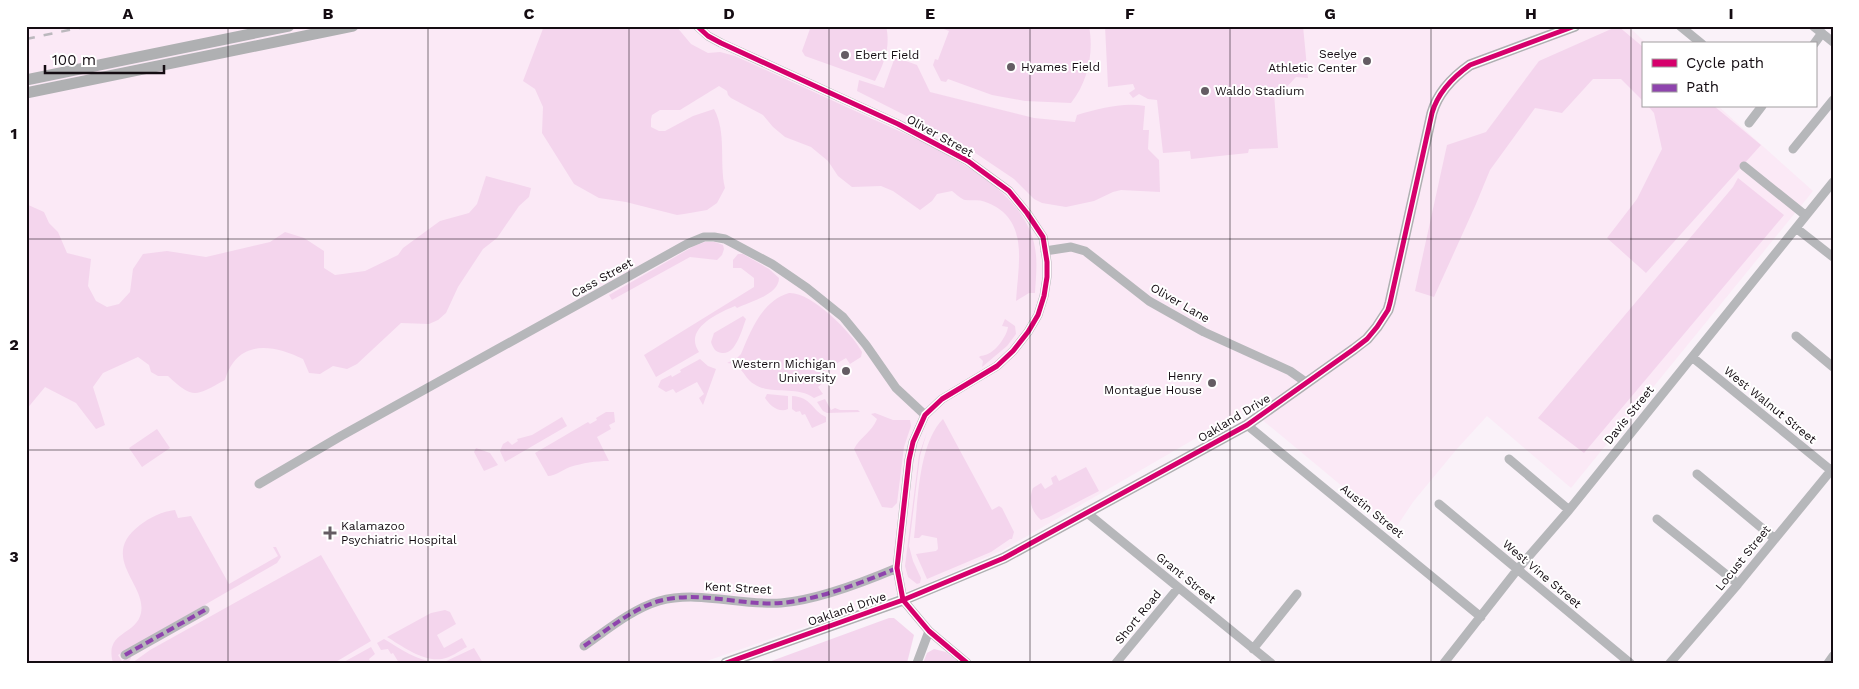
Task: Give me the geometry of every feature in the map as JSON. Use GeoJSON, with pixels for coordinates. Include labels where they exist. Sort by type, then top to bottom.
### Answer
{"type":"FeatureCollection","features":[{"type":"Feature","properties":{"kind":"main road"},"geometry":{"type":"LineString","coordinates":[[26,80],[289,26]]}},
{"type":"Feature","properties":{"kind":"main road"},"geometry":{"type":"LineString","coordinates":[[26,93],[353,26]]}},
{"type":"Feature","properties":{"kind":"main road","name":"Oakland Drive"},"geometry":{"type":"LineString","coordinates":[[726,663],[903,600],[1004,558],[1247,425],[1367,339],[1388,310],[1432,113],[1438,98],[1458,73],[1478,61],[1575,26]]}},
{"type":"Feature","properties":{"kind":"street","name":"Oliver Street"},"geometry":{"type":"LineString","coordinates":[[697,26],[708,36],[721,43],[898,124],[968,161],[1009,191],[1019,202],[1042,237],[1047,277],[1044,296],[1038,315],[1023,340],[997,366],[942,399],[925,414],[913,442],[898,568],[898,580],[903,600]]}},
{"type":"Feature","properties":{"kind":"street"},"geometry":{"type":"LineString","coordinates":[[1680,26],[1700,42]]}},
{"type":"Feature","properties":{"kind":"street"},"geometry":{"type":"LineString","coordinates":[[1813,26],[1833,42]]}},
{"type":"Feature","properties":{"kind":"street"},"geometry":{"type":"LineString","coordinates":[[1816,42],[1822,34]]}},
{"type":"Feature","properties":{"kind":"street"},"geometry":{"type":"LineString","coordinates":[[1793,149],[1833,100]]}},
{"type":"Feature","properties":{"kind":"street"},"geometry":{"type":"LineString","coordinates":[[1749,123],[1760,108]]}},
{"type":"Feature","properties":{"kind":"street"},"geometry":{"type":"LineString","coordinates":[[1744,166],[1805,215]]}},
{"type":"Feature","properties":{"kind":"street","name":"Davis Street"},"geometry":{"type":"LineString","coordinates":[[1444,663],[1517,570],[1569,510],[1833,182]]}},
{"type":"Feature","properties":{"kind":"street"},"geometry":{"type":"LineString","coordinates":[[1796,228],[1833,257]]}},
{"type":"Feature","properties":{"kind":"street","name":"Cass Street"},"geometry":{"type":"LineString","coordinates":[[259,484],[379,414],[687,244],[704,237],[725,239],[748,251],[788,275],[826,302],[861,337],[896,388],[925,414]]}},
{"type":"Feature","properties":{"kind":"street","name":"Oliver Lane"},"geometry":{"type":"LineString","coordinates":[[1045,251],[1071,247],[1085,250],[1149,301],[1204,332],[1290,371],[1307,383]]}},
{"type":"Feature","properties":{"kind":"street"},"geometry":{"type":"LineString","coordinates":[[1796,336],[1833,367]]}},
{"type":"Feature","properties":{"kind":"street","name":"West Walnut Street"},"geometry":{"type":"LineString","coordinates":[[1692,357],[1832,470]]}},
{"type":"Feature","properties":{"kind":"street","name":"Austin Street"},"geometry":{"type":"LineString","coordinates":[[1247,425],[1481,617]]}},
{"type":"Feature","properties":{"kind":"street"},"geometry":{"type":"LineString","coordinates":[[1509,459],[1569,510]]}},
{"type":"Feature","properties":{"kind":"street","name":"Locust Street"},"geometry":{"type":"LineString","coordinates":[[1670,663],[1832,470]]}},
{"type":"Feature","properties":{"kind":"street"},"geometry":{"type":"LineString","coordinates":[[1697,474],[1775,539]]}},
{"type":"Feature","properties":{"kind":"street","name":"West Vine Street"},"geometry":{"type":"LineString","coordinates":[[1439,504],[1630,663]]}},
{"type":"Feature","properties":{"kind":"street","name":"Grant Street"},"geometry":{"type":"LineString","coordinates":[[1086,512],[1271,663]]}},
{"type":"Feature","properties":{"kind":"street"},"geometry":{"type":"LineString","coordinates":[[1657,519],[1738,584]]}},
{"type":"Feature","properties":{"kind":"street","name":"Kent Street"},"geometry":{"type":"LineString","coordinates":[[584,646],[623,619],[659,602],[674,599],[701,598],[749,603],[780,603],[814,596],[898,568]]}},
{"type":"Feature","properties":{"kind":"street","name":"Short Road"},"geometry":{"type":"LineString","coordinates":[[1116,663],[1178,588]]}},
{"type":"Feature","properties":{"kind":"street"},"geometry":{"type":"LineString","coordinates":[[1253,648],[1297,594]]}},
{"type":"Feature","properties":{"kind":"street"},"geometry":{"type":"LineString","coordinates":[[903,600],[929,631],[968,663]]}},
{"type":"Feature","properties":{"kind":"street"},"geometry":{"type":"LineString","coordinates":[[125,655],[205,610]]}},
{"type":"Feature","properties":{"kind":"street"},"geometry":{"type":"LineString","coordinates":[[917,663],[929,631]]}},
{"type":"Feature","properties":{"kind":"street"},"geometry":{"type":"LineString","coordinates":[[1828,663],[1833,656]]}},
{"type":"Feature","properties":{"kind":"shaded area","name":"Western Michigan University"},"geometry":{"type":"Polygon","coordinates":[[[26,26],[1628,26],[1645,42],[1642,42],[1642,108],[1720,108],[1813,191],[1571,488],[1487,416],[1413,502],[1397,526],[1378,516],[1248,408],[1003,550],[917,588],[701,663],[26,663],[26,26]]]}},
{"type":"Feature","properties":{"kind":"shaded area"},"geometry":{"type":"Polygon","coordinates":[[[544,26],[676,26],[691,44],[708,53],[720,52],[735,56],[923,142],[973,170],[1004,195],[1017,209],[1027,225],[1034,243],[1036,261],[1035,293],[1029,293],[1016,301],[1019,259],[1016,232],[1010,220],[1001,211],[985,202],[960,198],[952,191],[937,194],[932,201],[920,210],[893,191],[881,186],[852,187],[838,176],[828,161],[811,147],[785,137],[763,115],[731,98],[727,91],[719,86],[680,110],[660,110],[652,115],[651,119],[651,127],[659,131],[665,131],[693,116],[714,109],[722,138],[725,188],[717,203],[707,210],[677,215],[626,202],[599,198],[574,184],[542,133],[543,107],[535,89],[523,81],[544,26]]]}},
{"type":"Feature","properties":{"kind":"shaded area","name":"Ebert Field"},"geometry":{"type":"Polygon","coordinates":[[[811,26],[886,26],[888,41],[886,55],[875,81],[805,56],[802,51],[811,26]]]}},
{"type":"Feature","properties":{"kind":"shaded area","name":"Hyames Field"},"geometry":{"type":"Polygon","coordinates":[[[936,26],[1089,26],[1090,57],[1082,86],[1071,103],[1025,101],[992,95],[948,79],[946,82],[941,81],[933,65],[935,59],[938,60],[949,31],[936,26]]]}},
{"type":"Feature","properties":{"kind":"shaded area","name":"Waldo Stadium"},"geometry":{"type":"Polygon","coordinates":[[[1105,26],[1303,26],[1308,78],[1296,77],[1284,90],[1274,93],[1278,148],[1249,149],[1248,153],[1191,159],[1190,151],[1163,153],[1157,100],[1148,99],[1139,94],[1133,98],[1129,93],[1135,89],[1133,84],[1108,87],[1105,26]]]}},
{"type":"Feature","properties":{"kind":"shaded area"},"geometry":{"type":"Polygon","coordinates":[[[1618,26],[1642,46],[1642,100],[1621,79],[1593,79],[1562,113],[1535,108],[1490,170],[1434,297],[1415,291],[1447,145],[1486,132],[1539,61],[1618,26]]]}},
{"type":"Feature","properties":{"kind":"shaded area"},"geometry":{"type":"Polygon","coordinates":[[[895,57],[917,65],[930,92],[1034,118],[1075,122],[1077,115],[1102,108],[1128,105],[1145,106],[1143,130],[1149,130],[1148,149],[1159,160],[1160,192],[1121,190],[1094,201],[1066,207],[1042,203],[1034,199],[1014,179],[962,144],[857,91],[859,80],[884,88],[895,57]]]}},
{"type":"Feature","properties":{"kind":"shaded area"},"geometry":{"type":"Polygon","coordinates":[[[1650,108],[1716,108],[1761,145],[1646,273],[1607,238],[1637,199],[1662,149],[1654,113],[1650,108]]]}},
{"type":"Feature","properties":{"kind":"shaded area"},"geometry":{"type":"Polygon","coordinates":[[[486,176],[531,188],[529,197],[519,206],[497,238],[483,249],[458,287],[446,313],[438,320],[429,324],[401,323],[357,364],[347,369],[333,366],[320,374],[309,373],[303,359],[279,350],[257,348],[247,351],[238,357],[225,380],[195,393],[184,389],[168,376],[158,376],[151,372],[149,365],[138,357],[103,373],[93,387],[105,425],[96,429],[76,403],[45,387],[26,410],[26,204],[44,212],[49,223],[58,232],[67,253],[91,259],[88,286],[96,301],[107,307],[119,304],[130,292],[133,269],[143,254],[167,251],[206,257],[270,242],[285,232],[304,238],[324,251],[324,268],[335,275],[365,271],[398,255],[403,248],[440,221],[469,213],[477,204],[486,176]]]}},
{"type":"Feature","properties":{"kind":"shaded area"},"geometry":{"type":"Polygon","coordinates":[[[1738,178],[1784,215],[1584,453],[1538,418],[1733,187],[1738,178]]]}},
{"type":"Feature","properties":{"kind":"shaded area"},"geometry":{"type":"Polygon","coordinates":[[[705,242],[715,242],[723,245],[722,255],[717,260],[690,257],[612,300],[609,295],[694,246],[705,242]]]}},
{"type":"Feature","properties":{"kind":"shaded area"},"geometry":{"type":"Polygon","coordinates":[[[738,254],[743,254],[769,269],[779,278],[778,284],[763,297],[737,308],[735,306],[728,309],[705,323],[695,336],[695,344],[699,352],[656,377],[644,355],[754,287],[754,278],[741,268],[733,268],[733,260],[738,254]]]}},
{"type":"Feature","properties":{"kind":"shaded area"},"geometry":{"type":"Polygon","coordinates":[[[789,293],[798,294],[820,306],[841,325],[862,352],[861,357],[850,364],[846,358],[819,374],[823,383],[818,387],[823,394],[814,398],[800,392],[761,388],[750,381],[741,370],[742,368],[736,364],[727,363],[741,354],[753,326],[765,309],[780,297],[789,293]]]}},
{"type":"Feature","properties":{"kind":"shaded area"},"geometry":{"type":"Polygon","coordinates":[[[743,316],[746,319],[735,346],[727,353],[716,351],[711,342],[714,333],[743,316]]]}},
{"type":"Feature","properties":{"kind":"shaded area"},"geometry":{"type":"Polygon","coordinates":[[[1005,319],[1015,326],[1016,334],[1007,346],[982,367],[983,361],[979,357],[989,354],[1000,344],[1008,327],[1002,326],[1005,319]]]}},
{"type":"Feature","properties":{"kind":"shaded area"},"geometry":{"type":"Polygon","coordinates":[[[700,359],[708,366],[716,369],[703,405],[699,398],[704,394],[697,382],[676,393],[673,389],[666,392],[658,387],[661,380],[671,375],[672,377],[681,372],[680,370],[700,359]]]}},
{"type":"Feature","properties":{"kind":"shaded area"},"geometry":{"type":"Polygon","coordinates":[[[767,394],[788,396],[788,409],[781,410],[769,404],[765,398],[767,394]]]}},
{"type":"Feature","properties":{"kind":"shaded area"},"geometry":{"type":"Polygon","coordinates":[[[792,396],[808,401],[826,417],[826,422],[812,428],[805,414],[802,415],[800,411],[796,412],[792,409],[792,396]]]}},
{"type":"Feature","properties":{"kind":"shaded area"},"geometry":{"type":"Polygon","coordinates":[[[825,399],[831,410],[835,408],[840,410],[858,410],[860,412],[827,413],[823,411],[817,402],[825,399]]]}},
{"type":"Feature","properties":{"kind":"shaded area"},"geometry":{"type":"Polygon","coordinates":[[[606,412],[614,412],[615,422],[609,425],[611,429],[597,437],[609,461],[580,464],[548,476],[535,453],[588,422],[590,424],[597,420],[596,418],[606,412]]]}},
{"type":"Feature","properties":{"kind":"shaded area"},"geometry":{"type":"Polygon","coordinates":[[[875,413],[893,420],[910,420],[911,426],[904,447],[897,503],[892,508],[882,507],[854,449],[875,424],[877,419],[871,414],[875,413]]]}},
{"type":"Feature","properties":{"kind":"shaded area"},"geometry":{"type":"Polygon","coordinates":[[[562,417],[567,426],[505,462],[500,451],[503,444],[508,441],[512,445],[518,441],[517,439],[532,435],[562,417]]]}},
{"type":"Feature","properties":{"kind":"shaded area"},"geometry":{"type":"Polygon","coordinates":[[[943,419],[992,510],[999,506],[1002,508],[1014,532],[1012,539],[991,552],[927,579],[916,554],[936,551],[938,549],[937,538],[922,535],[919,538],[914,538],[918,492],[928,443],[943,419]]]}},
{"type":"Feature","properties":{"kind":"shaded area"},"geometry":{"type":"Polygon","coordinates":[[[157,429],[170,448],[142,467],[129,448],[157,429]]]}},
{"type":"Feature","properties":{"kind":"shaded area"},"geometry":{"type":"Polygon","coordinates":[[[927,432],[920,456],[909,546],[913,561],[921,578],[920,583],[917,584],[908,577],[905,566],[919,455],[927,432]]]}},
{"type":"Feature","properties":{"kind":"shaded area"},"geometry":{"type":"Polygon","coordinates":[[[476,448],[490,453],[498,465],[484,471],[474,452],[476,448]]]}},
{"type":"Feature","properties":{"kind":"shaded area"},"geometry":{"type":"Polygon","coordinates":[[[1086,467],[1099,491],[1041,520],[1031,505],[1033,488],[1041,483],[1045,489],[1053,484],[1051,478],[1056,475],[1059,481],[1086,467]]]}},
{"type":"Feature","properties":{"kind":"shaded area"},"geometry":{"type":"Polygon","coordinates":[[[175,510],[178,518],[191,516],[229,584],[278,556],[273,547],[276,547],[281,557],[277,563],[118,655],[122,661],[131,655],[128,663],[113,663],[111,653],[113,645],[117,639],[133,626],[141,613],[141,602],[123,559],[123,548],[128,537],[140,525],[156,515],[175,510]]]}},
{"type":"Feature","properties":{"kind":"shaded area"},"geometry":{"type":"Polygon","coordinates":[[[321,555],[371,641],[334,663],[132,663],[150,650],[321,555]]]}},
{"type":"Feature","properties":{"kind":"shaded area"},"geometry":{"type":"Polygon","coordinates":[[[445,610],[450,612],[456,624],[437,635],[444,648],[462,638],[467,647],[451,656],[435,659],[420,656],[387,637],[431,613],[445,610]]]}},
{"type":"Feature","properties":{"kind":"shaded area"},"geometry":{"type":"Polygon","coordinates":[[[889,618],[894,618],[914,635],[907,663],[766,663],[889,618]]]}},
{"type":"Feature","properties":{"kind":"shaded area"},"geometry":{"type":"Polygon","coordinates":[[[384,639],[416,657],[437,662],[399,663],[388,649],[381,650],[377,643],[384,639]]]}},
{"type":"Feature","properties":{"kind":"shaded area"},"geometry":{"type":"Polygon","coordinates":[[[371,647],[375,654],[369,659],[371,663],[342,663],[371,647]]]}},
{"type":"Feature","properties":{"kind":"shaded area"},"geometry":{"type":"Polygon","coordinates":[[[474,648],[483,663],[442,663],[474,648]]]}},
{"type":"Feature","properties":{"kind":"shaded area"},"geometry":{"type":"Polygon","coordinates":[[[934,649],[946,652],[960,663],[923,663],[927,653],[934,649]]]}},
{"type":"Feature","properties":{"kind":"railway"},"geometry":{"type":"LineString","coordinates":[[26,39],[88,26]]}},
{"type":"Feature","properties":{"kind":"marked path"},"geometry":{"type":"LineString","coordinates":[[584,646],[629,615],[659,601],[689,597],[781,603],[840,590],[897,568]]}},
{"type":"Feature","properties":{"kind":"marked path"},"geometry":{"type":"LineString","coordinates":[[125,655],[205,610]]}},
{"type":"Feature","properties":{"kind":"cycle path"},"geometry":{"type":"LineString","coordinates":[[697,26],[708,36],[721,43],[898,124],[968,161],[1009,191],[1043,237],[1047,277],[1038,315],[1028,332],[1013,351],[997,366],[942,399],[925,415],[913,442],[909,460],[897,568],[903,600],[929,631],[967,663]]}},
{"type":"Feature","properties":{"kind":"cycle path"},"geometry":{"type":"LineString","coordinates":[[726,663],[903,600],[1004,558],[1247,425],[1354,349],[1367,339],[1388,310],[1432,113],[1442,92],[1452,80],[1470,65],[1575,26]]}},
{"type":"Feature","properties":{"kind":"place","name":"Ebert Field"},"geometry":{"type":"Point","coordinates":[845,55]}},
{"type":"Feature","properties":{"kind":"place","name":"Seelye Athletic Center"},"geometry":{"type":"Point","coordinates":[1367,61]}},
{"type":"Feature","properties":{"kind":"place","name":"Hyames Field"},"geometry":{"type":"Point","coordinates":[1011,67]}},
{"type":"Feature","properties":{"kind":"place","name":"Waldo Stadium"},"geometry":{"type":"Point","coordinates":[1205,91]}},
{"type":"Feature","properties":{"kind":"place","name":"Western Michigan University"},"geometry":{"type":"Point","coordinates":[846,371]}},
{"type":"Feature","properties":{"kind":"place","name":"Henry Montague House"},"geometry":{"type":"Point","coordinates":[1212,383]}},
{"type":"Feature","properties":{"kind":"place","name":"Kalamazoo Psychiatric Hospital"},"geometry":{"type":"Point","coordinates":[330,533]}}]}
